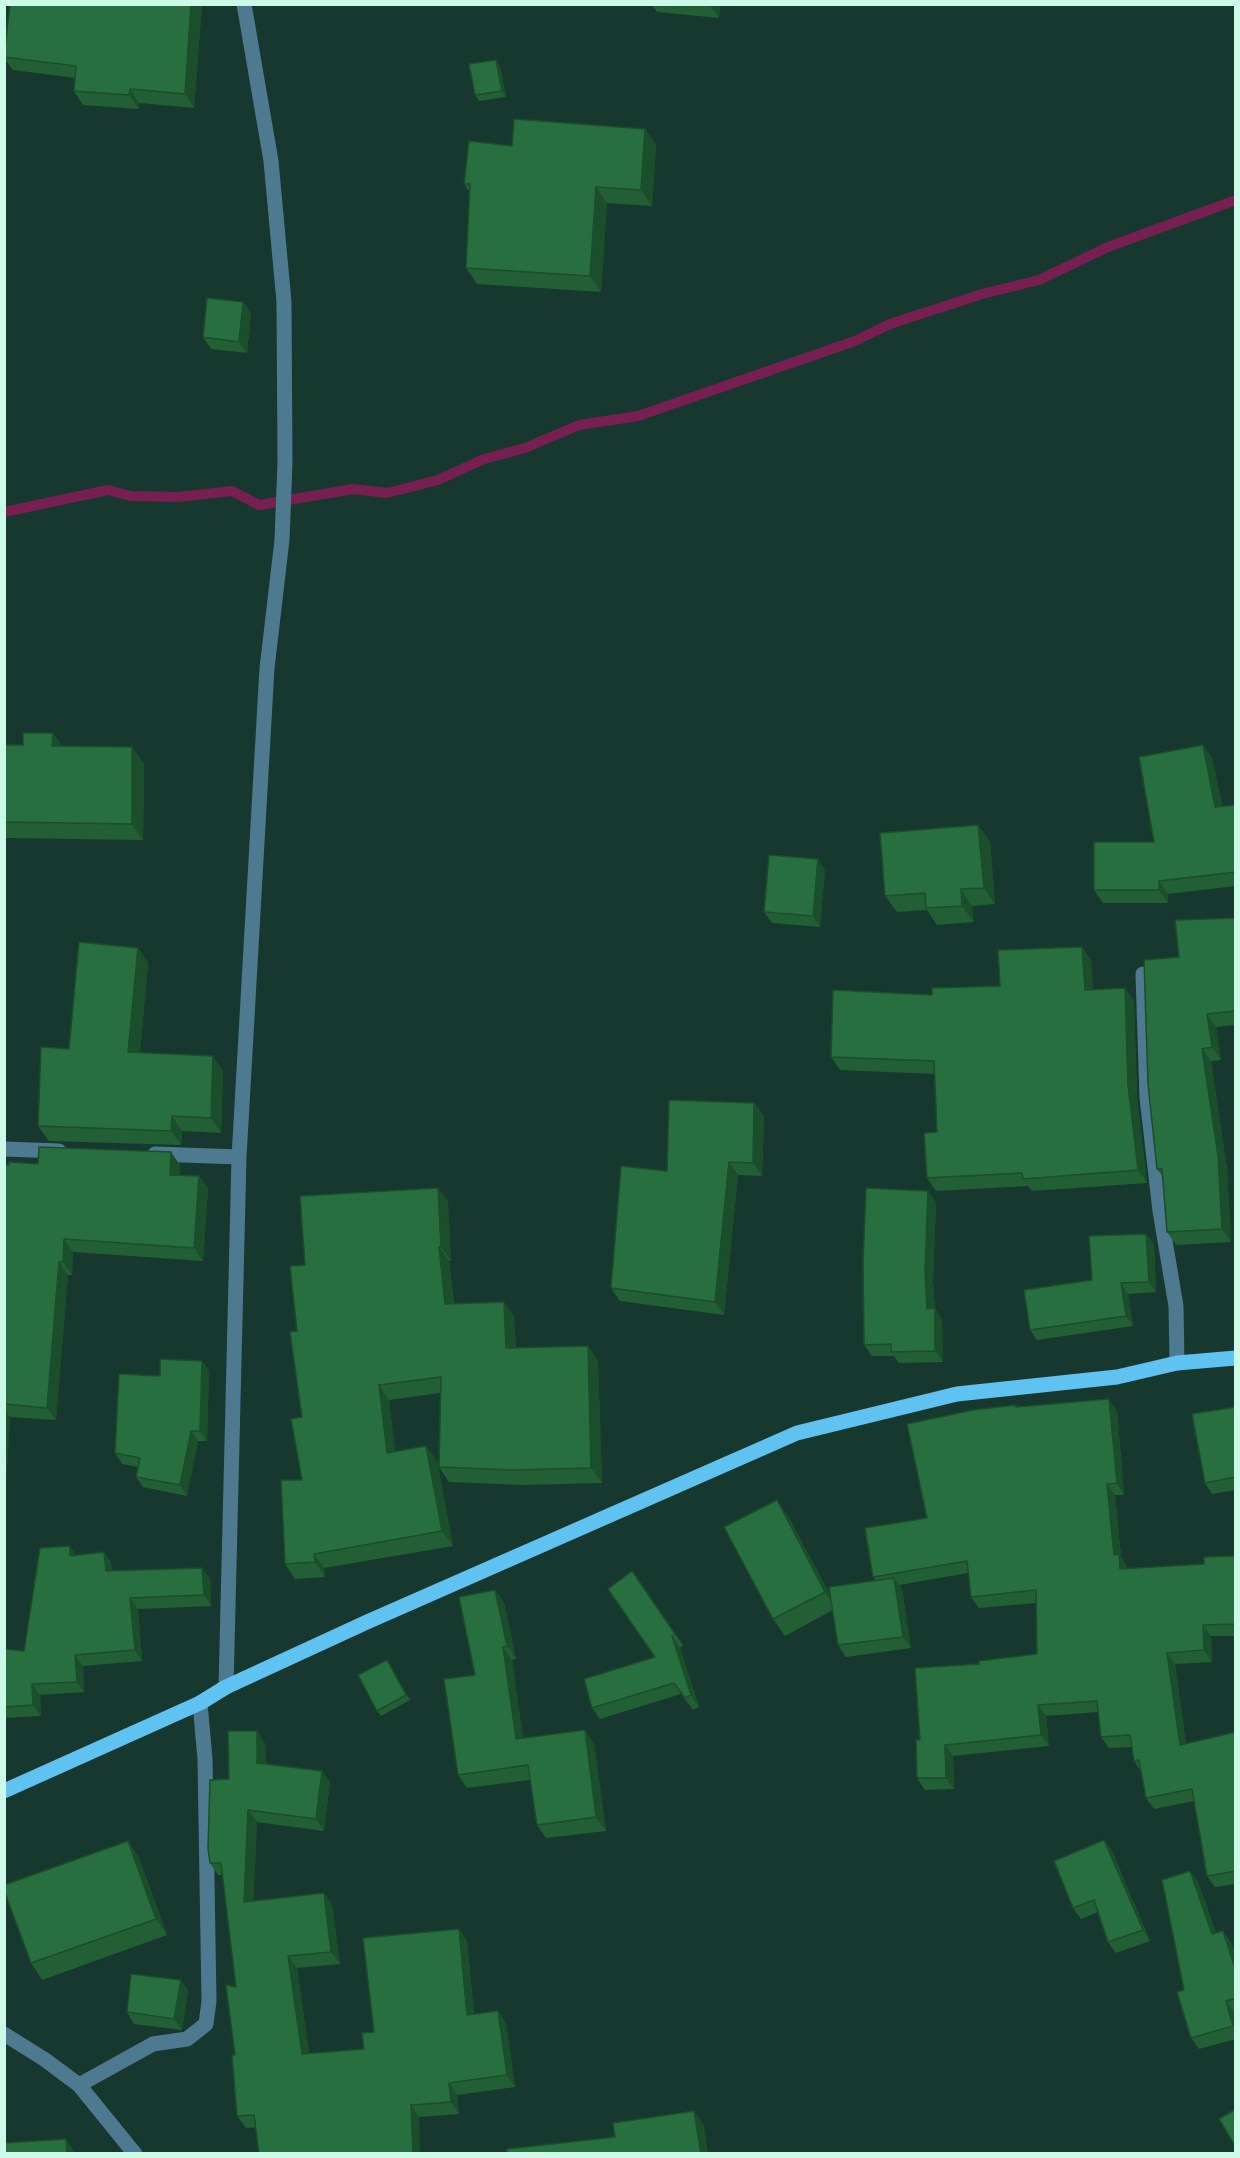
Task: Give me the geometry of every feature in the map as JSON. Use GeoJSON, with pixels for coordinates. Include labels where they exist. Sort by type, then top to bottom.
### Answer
{"type":"FeatureCollection","features":[{"type":"Feature","properties":{"kind":"main road"},"geometry":{"type":"LineString","coordinates":[[4,1791],[200,1703],[226,1687],[367,1622],[797,1433],[957,1394],[1117,1377],[1177,1363],[1236,1358]]}},
{"type":"Feature","properties":{"kind":"street"},"geometry":{"type":"LineString","coordinates":[[226,1687],[239,1157],[267,668],[282,540],[285,462],[283,290],[271,161],[244,4]]}},
{"type":"Feature","properties":{"kind":"street"},"geometry":{"type":"LineString","coordinates":[[1143,974],[1147,1098],[1160,1211],[1176,1306],[1177,1363]]}},
{"type":"Feature","properties":{"kind":"street"},"geometry":{"type":"LineString","coordinates":[[4,1149],[75,1151]]}},
{"type":"Feature","properties":{"kind":"street"},"geometry":{"type":"LineString","coordinates":[[145,1154],[239,1157]]}},
{"type":"Feature","properties":{"kind":"street"},"geometry":{"type":"LineString","coordinates":[[79,2085],[153,2044],[187,2039],[206,2024],[209,1990],[205,1759],[200,1703]]}},
{"type":"Feature","properties":{"kind":"street"},"geometry":{"type":"LineString","coordinates":[[4,2034],[45,2059],[79,2085],[135,2154]]}},
{"type":"Feature","properties":{"kind":"building"},"geometry":{"type":"Polygon","coordinates":[[[10,4],[191,4],[185,94],[130,89],[129,95],[74,91],[76,66],[4,57],[10,4]]]}},
{"type":"Feature","properties":{"kind":"building"},"geometry":{"type":"Polygon","coordinates":[[[496,60],[502,91],[475,95],[469,64],[496,60]]]}},
{"type":"Feature","properties":{"kind":"building"},"geometry":{"type":"Polygon","coordinates":[[[514,119],[645,129],[641,190],[596,187],[590,276],[466,268],[470,184],[464,184],[469,141],[512,146],[514,119]]]}},
{"type":"Feature","properties":{"kind":"building"},"geometry":{"type":"Polygon","coordinates":[[[207,298],[243,302],[239,342],[203,337],[207,298]]]}},
{"type":"Feature","properties":{"kind":"building"},"geometry":{"type":"Polygon","coordinates":[[[23,733],[53,733],[52,746],[132,747],[132,824],[4,822],[4,745],[23,745],[23,733]]]}},
{"type":"Feature","properties":{"kind":"building"},"geometry":{"type":"Polygon","coordinates":[[[1203,745],[1215,807],[1236,805],[1236,872],[1159,881],[1159,890],[1094,890],[1094,842],[1154,842],[1139,757],[1203,745]]]}},
{"type":"Feature","properties":{"kind":"building"},"geometry":{"type":"Polygon","coordinates":[[[978,825],[984,888],[961,889],[962,906],[926,908],[925,893],[885,896],[880,833],[978,825]]]}},
{"type":"Feature","properties":{"kind":"building"},"geometry":{"type":"Polygon","coordinates":[[[769,855],[818,859],[813,916],[764,912],[769,855]]]}},
{"type":"Feature","properties":{"kind":"building"},"geometry":{"type":"Polygon","coordinates":[[[1236,918],[1236,1011],[1207,1014],[1212,1047],[1202,1049],[1218,1156],[1222,1229],[1167,1232],[1162,1169],[1157,1169],[1148,1084],[1144,960],[1179,957],[1175,920],[1236,918]]]}},
{"type":"Feature","properties":{"kind":"building"},"geometry":{"type":"Polygon","coordinates":[[[79,942],[138,948],[128,1052],[213,1056],[211,1118],[172,1116],[171,1131],[38,1126],[41,1047],[69,1049],[79,942]]]}},
{"type":"Feature","properties":{"kind":"building"},"geometry":{"type":"Polygon","coordinates":[[[1082,947],[1085,990],[1125,988],[1128,1085],[1138,1170],[1023,1179],[1022,1173],[927,1178],[924,1133],[937,1132],[934,1061],[831,1057],[833,990],[932,995],[932,988],[1000,986],[998,950],[1082,947]]]}},
{"type":"Feature","properties":{"kind":"building"},"geometry":{"type":"Polygon","coordinates":[[[669,1100],[754,1103],[753,1163],[729,1162],[715,1302],[611,1288],[621,1166],[667,1171],[669,1100]]]}},
{"type":"Feature","properties":{"kind":"building"},"geometry":{"type":"Polygon","coordinates":[[[39,1147],[171,1152],[170,1175],[199,1176],[194,1248],[64,1239],[63,1262],[59,1262],[47,1408],[4,1404],[4,1164],[9,1165],[9,1162],[38,1164],[39,1147]]]}},
{"type":"Feature","properties":{"kind":"building"},"geometry":{"type":"Polygon","coordinates":[[[438,1188],[441,1247],[439,1247],[445,1304],[504,1302],[506,1348],[588,1346],[591,1468],[513,1470],[439,1467],[441,1377],[379,1385],[387,1453],[426,1446],[442,1531],[314,1554],[315,1562],[285,1564],[281,1480],[302,1480],[291,1419],[302,1417],[290,1332],[297,1331],[290,1266],[305,1265],[300,1196],[438,1188]]]}},
{"type":"Feature","properties":{"kind":"building"},"geometry":{"type":"Polygon","coordinates":[[[866,1188],[928,1191],[925,1271],[927,1309],[935,1308],[935,1351],[891,1352],[891,1344],[864,1345],[863,1262],[866,1188]]]}},
{"type":"Feature","properties":{"kind":"building"},"geometry":{"type":"Polygon","coordinates":[[[1146,1234],[1149,1282],[1121,1283],[1126,1316],[1030,1330],[1024,1290],[1092,1280],[1089,1236],[1146,1234]]]}},
{"type":"Feature","properties":{"kind":"building"},"geometry":{"type":"Polygon","coordinates":[[[160,1359],[202,1361],[200,1431],[191,1431],[180,1485],[136,1477],[140,1458],[115,1453],[119,1374],[160,1376],[160,1359]]]}},
{"type":"Feature","properties":{"kind":"building"},"geometry":{"type":"Polygon","coordinates":[[[1109,1399],[1117,1483],[1107,1484],[1114,1555],[1119,1554],[1120,1569],[1204,1564],[1204,1557],[1236,1556],[1236,1624],[1203,1625],[1204,1650],[1167,1653],[1180,1745],[1236,1732],[1236,1871],[1207,1876],[1192,1789],[1146,1798],[1139,1760],[1134,1761],[1130,1735],[1101,1737],[1097,1701],[1038,1705],[1041,1735],[945,1745],[946,1778],[917,1778],[916,1740],[920,1740],[915,1668],[979,1664],[979,1661],[1037,1654],[1036,1590],[971,1597],[967,1561],[873,1577],[865,1528],[927,1518],[907,1424],[973,1410],[1109,1399]]]}},
{"type":"Feature","properties":{"kind":"building"},"geometry":{"type":"Polygon","coordinates":[[[1236,1407],[1236,1477],[1205,1483],[1192,1414],[1236,1407]]]}},
{"type":"Feature","properties":{"kind":"building"},"geometry":{"type":"Polygon","coordinates":[[[777,1500],[825,1592],[773,1619],[724,1527],[777,1500]]]}},
{"type":"Feature","properties":{"kind":"building"},"geometry":{"type":"Polygon","coordinates":[[[70,1546],[70,1556],[104,1552],[106,1571],[202,1568],[204,1595],[130,1598],[135,1650],[75,1655],[77,1682],[32,1684],[33,1705],[4,1707],[4,1649],[24,1651],[40,1548],[70,1546]]]}},
{"type":"Feature","properties":{"kind":"building"},"geometry":{"type":"Polygon","coordinates":[[[632,1571],[675,1634],[672,1636],[691,1695],[685,1698],[674,1683],[592,1708],[584,1679],[655,1657],[608,1589],[632,1571]]]}},
{"type":"Feature","properties":{"kind":"building"},"geometry":{"type":"Polygon","coordinates":[[[894,1578],[903,1637],[838,1645],[829,1587],[894,1578]]]}},
{"type":"Feature","properties":{"kind":"building"},"geometry":{"type":"Polygon","coordinates":[[[495,1590],[507,1646],[503,1647],[516,1739],[585,1730],[596,1817],[537,1825],[528,1765],[458,1775],[444,1679],[475,1675],[459,1597],[495,1590]]]}},
{"type":"Feature","properties":{"kind":"building"},"geometry":{"type":"Polygon","coordinates":[[[387,1660],[406,1695],[377,1711],[358,1675],[387,1660]]]}},
{"type":"Feature","properties":{"kind":"building"},"geometry":{"type":"Polygon","coordinates":[[[228,1731],[257,1731],[257,1763],[322,1771],[316,1819],[248,1810],[244,1902],[324,1893],[331,1952],[288,1956],[302,2054],[364,2049],[362,2033],[374,2032],[363,1938],[459,1929],[467,2015],[498,2011],[507,2075],[449,2083],[451,2102],[411,2105],[413,2154],[259,2154],[254,2115],[237,2116],[232,2055],[235,2055],[226,1985],[236,1987],[221,1863],[210,1863],[208,1848],[210,1780],[229,1779],[228,1731]]]}},
{"type":"Feature","properties":{"kind":"building"},"geometry":{"type":"Polygon","coordinates":[[[1104,1840],[1143,1930],[1108,1942],[1094,1900],[1073,1908],[1054,1861],[1104,1840]]]}},
{"type":"Feature","properties":{"kind":"building"},"geometry":{"type":"Polygon","coordinates":[[[128,1841],[156,1919],[31,1963],[4,1885],[128,1841]]]}},
{"type":"Feature","properties":{"kind":"building"},"geometry":{"type":"Polygon","coordinates":[[[1190,1871],[1212,1934],[1223,1931],[1236,1971],[1236,1998],[1226,2001],[1233,2026],[1191,2038],[1177,1992],[1184,1990],[1162,1880],[1190,1871]]]}},
{"type":"Feature","properties":{"kind":"building"},"geometry":{"type":"Polygon","coordinates":[[[131,1974],[181,1980],[174,2019],[127,2012],[131,1974]]]}},
{"type":"Feature","properties":{"kind":"building"},"geometry":{"type":"Polygon","coordinates":[[[1236,2109],[1236,2147],[1219,2119],[1236,2109]]]}},
{"type":"Feature","properties":{"kind":"building"},"geometry":{"type":"Polygon","coordinates":[[[694,2111],[701,2154],[507,2154],[507,2149],[615,2137],[613,2123],[694,2111]]]}},
{"type":"Feature","properties":{"kind":"building"},"geometry":{"type":"Polygon","coordinates":[[[66,2139],[67,2154],[4,2154],[4,2143],[66,2139]]]}},
{"type":"Feature","properties":{"kind":"waterway"},"geometry":{"type":"LineString","coordinates":[[4,512],[108,490],[131,496],[178,497],[232,491],[259,505],[353,489],[387,493],[438,480],[484,459],[525,448],[579,425],[638,416],[855,341],[890,324],[982,294],[1039,280],[1108,247],[1236,200]]}}]}
